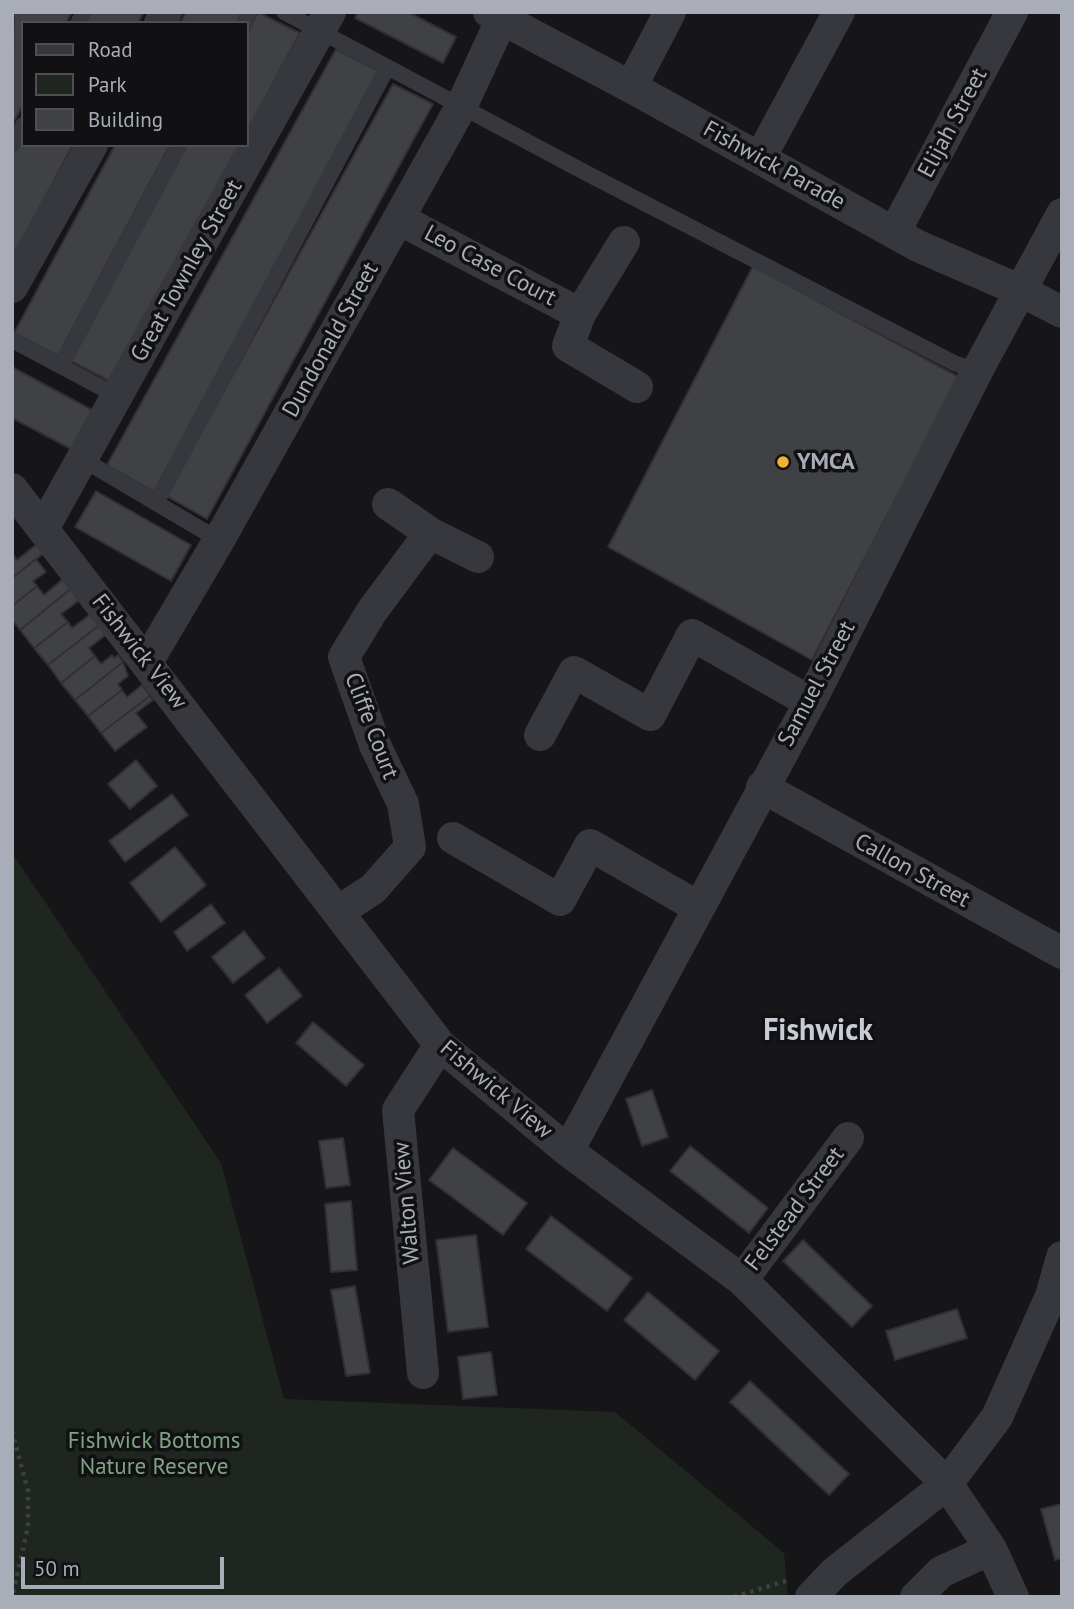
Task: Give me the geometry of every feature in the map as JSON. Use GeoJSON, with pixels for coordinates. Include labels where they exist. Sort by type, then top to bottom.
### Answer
{"type":"FeatureCollection","features":[{"type":"Feature","properties":{"kind":"street"},"geometry":{"type":"LineString","coordinates":[[631,87],[670,12]]}},
{"type":"Feature","properties":{"kind":"street"},"geometry":{"type":"LineString","coordinates":[[760,158],[839,12]]}},
{"type":"Feature","properties":{"kind":"street","name":"Elijah Street"},"geometry":{"type":"LineString","coordinates":[[894,233],[1012,12]]}},
{"type":"Feature","properties":{"kind":"street","name":"Fishwick Parade"},"geometry":{"type":"LineString","coordinates":[[498,15],[894,233],[1062,312]]}},
{"type":"Feature","properties":{"kind":"street","name":"Dundonald Street"},"geometry":{"type":"LineString","coordinates":[[147,662],[219,540],[462,105],[498,15]]}},
{"type":"Feature","properties":{"kind":"street","name":"Great Townley Street"},"geometry":{"type":"LineString","coordinates":[[43,529],[325,22]]}},
{"type":"Feature","properties":{"kind":"street"},"geometry":{"type":"LineString","coordinates":[[14,282],[91,147]]}},
{"type":"Feature","properties":{"kind":"street","name":"Samuel Street"},"geometry":{"type":"LineString","coordinates":[[568,1151],[810,702],[977,371],[1062,214]]}},
{"type":"Feature","properties":{"kind":"street","name":"Leo Case Court"},"geometry":{"type":"LineString","coordinates":[[399,219],[580,314]]}},
{"type":"Feature","properties":{"kind":"street","name":"Leo Case Court"},"geometry":{"type":"LineString","coordinates":[[624,242],[580,314],[569,346],[637,387]]}},
{"type":"Feature","properties":{"kind":"street","name":"Fishwick View"},"geometry":{"type":"LineString","coordinates":[[12,489],[440,1045],[568,1151],[742,1280],[947,1484],[990,1549],[1013,1597]]}},
{"type":"Feature","properties":{"kind":"street"},"geometry":{"type":"LineString","coordinates":[[388,504],[430,533],[478,557]]}},
{"type":"Feature","properties":{"kind":"street","name":"Cliffe Court"},"geometry":{"type":"LineString","coordinates":[[339,911],[373,889],[410,848],[403,804],[374,745],[344,657],[372,611],[430,533]]}},
{"type":"Feature","properties":{"kind":"street"},"geometry":{"type":"LineString","coordinates":[[540,735],[574,672],[650,715],[692,635],[810,702]]}},
{"type":"Feature","properties":{"kind":"street","name":"Callon Street"},"geometry":{"type":"LineString","coordinates":[[762,787],[1062,953]]}},
{"type":"Feature","properties":{"kind":"street"},"geometry":{"type":"LineString","coordinates":[[453,838],[560,900],[590,845],[698,907]]}},
{"type":"Feature","properties":{"kind":"street","name":"Walton View"},"geometry":{"type":"LineString","coordinates":[[423,1373],[398,1110],[440,1045]]}},
{"type":"Feature","properties":{"kind":"street","name":"Felstead Street"},"geometry":{"type":"LineString","coordinates":[[742,1280],[848,1138]]}},
{"type":"Feature","properties":{"kind":"street"},"geometry":{"type":"LineString","coordinates":[[811,1597],[835,1572],[947,1484],[997,1417],[1051,1296],[1062,1257]]}},
{"type":"Feature","properties":{"kind":"street"},"geometry":{"type":"LineString","coordinates":[[916,1597],[941,1572],[990,1549]]}},
{"type":"Feature","properties":{"kind":"lane"},"geometry":{"type":"LineString","coordinates":[[284,12],[325,22],[387,68],[954,363],[977,371]]}},
{"type":"Feature","properties":{"kind":"lane"},"geometry":{"type":"LineString","coordinates":[[156,503],[387,68]]}},
{"type":"Feature","properties":{"kind":"lane"},"geometry":{"type":"LineString","coordinates":[[12,145],[21,129]]}},
{"type":"Feature","properties":{"kind":"lane"},"geometry":{"type":"LineString","coordinates":[[61,366],[178,147]]}},
{"type":"Feature","properties":{"kind":"lane"},"geometry":{"type":"LineString","coordinates":[[12,340],[117,396]]}},
{"type":"Feature","properties":{"kind":"lane"},"geometry":{"type":"LineString","coordinates":[[82,459],[219,540]]}},
{"type":"Feature","properties":{"kind":"path"},"geometry":{"type":"LineString","coordinates":[[12,1431],[28,1491],[29,1527],[12,1597]]}},
{"type":"Feature","properties":{"kind":"green space","name":"Fishwick Bottoms Nature Reserve"},"geometry":{"type":"Polygon","coordinates":[[[12,853],[221,1163],[284,1399],[615,1412],[784,1553],[788,1597],[12,1597],[12,853]]]}},
{"type":"Feature","properties":{"kind":"building"},"geometry":{"type":"Polygon","coordinates":[[[14,12],[72,12],[67,21],[21,21],[21,109],[12,125],[14,12]]]}},
{"type":"Feature","properties":{"kind":"building"},"geometry":{"type":"Polygon","coordinates":[[[88,12],[144,12],[139,21],[83,21],[88,12]]]}},
{"type":"Feature","properties":{"kind":"building"},"geometry":{"type":"Polygon","coordinates":[[[186,12],[242,12],[237,21],[181,21],[186,12]]]}},
{"type":"Feature","properties":{"kind":"building"},"geometry":{"type":"Polygon","coordinates":[[[258,12],[300,33],[248,130],[248,31],[258,12]]]}},
{"type":"Feature","properties":{"kind":"building"},"geometry":{"type":"Polygon","coordinates":[[[358,12],[408,12],[456,37],[443,63],[355,18],[358,12]]]}},
{"type":"Feature","properties":{"kind":"building"},"geometry":{"type":"Polygon","coordinates":[[[336,49],[379,71],[154,492],[107,465],[336,49]]]}},
{"type":"Feature","properties":{"kind":"building"},"geometry":{"type":"Polygon","coordinates":[[[393,84],[433,104],[207,519],[166,496],[393,84]]]}},
{"type":"Feature","properties":{"kind":"building"},"geometry":{"type":"Polygon","coordinates":[[[21,138],[21,147],[72,147],[12,259],[12,154],[21,138]]]}},
{"type":"Feature","properties":{"kind":"building"},"geometry":{"type":"Polygon","coordinates":[[[114,147],[169,147],[58,356],[14,333],[114,147]]]}},
{"type":"Feature","properties":{"kind":"building"},"geometry":{"type":"Polygon","coordinates":[[[186,147],[239,147],[113,383],[71,361],[186,147]]]}},
{"type":"Feature","properties":{"kind":"building","name":"YMCA"},"geometry":{"type":"Polygon","coordinates":[[[753,266],[959,377],[812,660],[608,547],[753,266]]]}},
{"type":"Feature","properties":{"kind":"building"},"geometry":{"type":"Polygon","coordinates":[[[12,367],[94,411],[73,450],[12,418],[12,367]]]}},
{"type":"Feature","properties":{"kind":"building"},"geometry":{"type":"Polygon","coordinates":[[[96,491],[191,545],[171,581],[75,527],[96,491]]]}},
{"type":"Feature","properties":{"kind":"building"},"geometry":{"type":"Polygon","coordinates":[[[37,544],[44,553],[12,578],[12,554],[17,560],[37,544]]]}},
{"type":"Feature","properties":{"kind":"building"},"geometry":{"type":"Polygon","coordinates":[[[36,559],[46,572],[33,581],[37,586],[12,606],[12,578],[36,559]]]}},
{"type":"Feature","properties":{"kind":"building"},"geometry":{"type":"Polygon","coordinates":[[[64,578],[72,588],[20,630],[12,620],[12,606],[37,586],[44,595],[64,578]]]}},
{"type":"Feature","properties":{"kind":"building"},"geometry":{"type":"Polygon","coordinates":[[[72,588],[81,599],[61,614],[68,622],[34,648],[20,630],[72,588]]]}},
{"type":"Feature","properties":{"kind":"building"},"geometry":{"type":"Polygon","coordinates":[[[92,613],[101,624],[48,665],[34,648],[68,622],[72,628],[92,613]]]}},
{"type":"Feature","properties":{"kind":"building"},"geometry":{"type":"Polygon","coordinates":[[[101,624],[108,633],[89,648],[95,656],[61,683],[48,665],[101,624]]]}},
{"type":"Feature","properties":{"kind":"building"},"geometry":{"type":"Polygon","coordinates":[[[112,655],[114,658],[118,655],[123,662],[75,700],[61,683],[95,656],[101,664],[112,655]]]}},
{"type":"Feature","properties":{"kind":"building"},"geometry":{"type":"Polygon","coordinates":[[[123,662],[128,676],[118,684],[122,690],[88,716],[75,700],[123,662]]]}},
{"type":"Feature","properties":{"kind":"building"},"geometry":{"type":"Polygon","coordinates":[[[142,685],[150,696],[101,733],[88,716],[122,690],[127,697],[142,685]]]}},
{"type":"Feature","properties":{"kind":"building"},"geometry":{"type":"Polygon","coordinates":[[[150,696],[153,700],[136,713],[147,727],[115,751],[101,733],[150,696]]]}},
{"type":"Feature","properties":{"kind":"building"},"geometry":{"type":"Polygon","coordinates":[[[136,760],[157,786],[130,809],[108,784],[136,760]]]}},
{"type":"Feature","properties":{"kind":"building"},"geometry":{"type":"Polygon","coordinates":[[[172,794],[188,815],[125,862],[109,841],[172,794]]]}},
{"type":"Feature","properties":{"kind":"building"},"geometry":{"type":"Polygon","coordinates":[[[175,847],[206,885],[161,922],[130,883],[175,847]]]}},
{"type":"Feature","properties":{"kind":"building"},"geometry":{"type":"Polygon","coordinates":[[[211,904],[225,923],[187,951],[174,932],[211,904]]]}},
{"type":"Feature","properties":{"kind":"building"},"geometry":{"type":"Polygon","coordinates":[[[244,931],[265,958],[233,983],[212,957],[244,931]]]}},
{"type":"Feature","properties":{"kind":"building"},"geometry":{"type":"Polygon","coordinates":[[[279,968],[302,996],[267,1023],[245,995],[279,968]]]}},
{"type":"Feature","properties":{"kind":"building"},"geometry":{"type":"Polygon","coordinates":[[[313,1022],[364,1065],[346,1086],[296,1043],[313,1022]]]}},
{"type":"Feature","properties":{"kind":"building"},"geometry":{"type":"Polygon","coordinates":[[[652,1090],[668,1137],[642,1146],[626,1099],[652,1090]]]}},
{"type":"Feature","properties":{"kind":"building"},"geometry":{"type":"Polygon","coordinates":[[[343,1138],[350,1185],[326,1188],[319,1141],[343,1138]]]}},
{"type":"Feature","properties":{"kind":"building"},"geometry":{"type":"Polygon","coordinates":[[[690,1146],[768,1208],[749,1233],[670,1171],[690,1146]]]}},
{"type":"Feature","properties":{"kind":"building"},"geometry":{"type":"Polygon","coordinates":[[[453,1148],[527,1203],[503,1235],[429,1180],[453,1148]]]}},
{"type":"Feature","properties":{"kind":"building"},"geometry":{"type":"Polygon","coordinates":[[[351,1201],[357,1270],[331,1272],[325,1204],[351,1201]]]}},
{"type":"Feature","properties":{"kind":"building"},"geometry":{"type":"Polygon","coordinates":[[[551,1216],[632,1278],[607,1311],[526,1249],[551,1216]]]}},
{"type":"Feature","properties":{"kind":"building"},"geometry":{"type":"Polygon","coordinates":[[[476,1235],[488,1327],[448,1332],[436,1240],[476,1235]]]}},
{"type":"Feature","properties":{"kind":"building"},"geometry":{"type":"Polygon","coordinates":[[[803,1240],[872,1306],[852,1327],[783,1261],[803,1240]]]}},
{"type":"Feature","properties":{"kind":"building"},"geometry":{"type":"Polygon","coordinates":[[[355,1286],[370,1373],[346,1376],[331,1290],[355,1286]]]}},
{"type":"Feature","properties":{"kind":"building"},"geometry":{"type":"Polygon","coordinates":[[[648,1292],[719,1351],[695,1380],[624,1320],[648,1292]]]}},
{"type":"Feature","properties":{"kind":"building"},"geometry":{"type":"Polygon","coordinates":[[[957,1309],[967,1338],[895,1360],[886,1331],[957,1309]]]}},
{"type":"Feature","properties":{"kind":"building"},"geometry":{"type":"Polygon","coordinates":[[[491,1352],[497,1395],[463,1399],[458,1357],[491,1352]]]}},
{"type":"Feature","properties":{"kind":"building"},"geometry":{"type":"Polygon","coordinates":[[[750,1381],[849,1474],[829,1495],[730,1402],[750,1381]]]}},
{"type":"Feature","properties":{"kind":"building"},"geometry":{"type":"Polygon","coordinates":[[[1062,1504],[1062,1558],[1055,1560],[1041,1509],[1062,1504]]]}},
{"type":"Feature","properties":{"kind":"place","name":"YMCA"},"geometry":{"type":"Point","coordinates":[783,462]}},
{"type":"Feature","properties":{"kind":"district","name":"Fishwick"},"geometry":{"type":"Point","coordinates":[818,1031]}}]}
